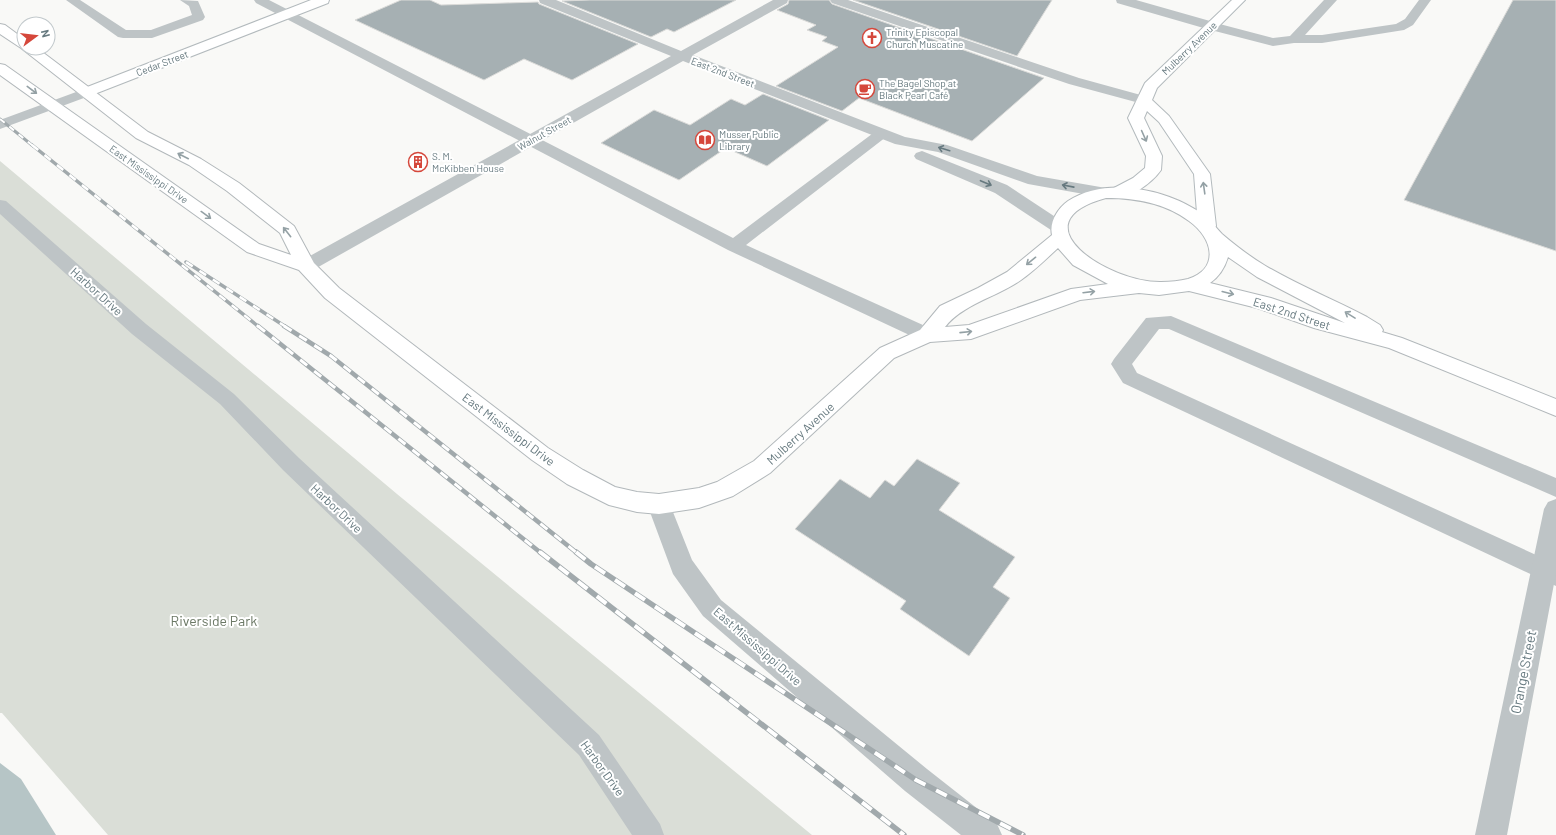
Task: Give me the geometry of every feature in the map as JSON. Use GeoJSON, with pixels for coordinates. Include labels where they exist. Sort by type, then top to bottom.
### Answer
{"type":"FeatureCollection","features":[{"type":"Feature","properties":{"kind":"main road","name":"Cedar Street"},"geometry":{"type":"LineString","coordinates":[[87,92],[324,0]]}},
{"type":"Feature","properties":{"kind":"main road","name":"Mulberry Avenue"},"geometry":{"type":"LineString","coordinates":[[1112,193],[1139,182],[1153,170],[1154,156],[1136,118],[1150,86],[1239,0]]}},
{"type":"Feature","properties":{"kind":"main road"},"geometry":{"type":"LineString","coordinates":[[0,28],[16,39]]}},
{"type":"Feature","properties":{"kind":"main road","name":"East Mississippi Drive"},"geometry":{"type":"LineString","coordinates":[[39,56],[142,136],[194,162],[233,187],[288,230],[306,266],[332,293],[540,454],[575,477],[610,495],[636,502],[659,504]]}},
{"type":"Feature","properties":{"kind":"main road","name":"East Mississippi Drive"},"geometry":{"type":"LineString","coordinates":[[0,68],[252,248],[306,266]]}},
{"type":"Feature","properties":{"kind":"main road"},"geometry":{"type":"LineString","coordinates":[[1143,100],[1164,119],[1202,174],[1212,232],[1220,252],[1217,266],[1206,277],[1190,285],[1165,288],[1137,287],[1113,280],[1092,270],[1075,258],[1065,246],[1060,232],[1063,215],[1073,205],[1088,197],[1112,193],[1144,196],[1177,206],[1194,215],[1212,232]]}},
{"type":"Feature","properties":{"kind":"main road","name":"Mulberry Avenue"},"geometry":{"type":"LineString","coordinates":[[927,335],[947,311],[985,293],[1014,276],[1060,232]]}},
{"type":"Feature","properties":{"kind":"main road","name":"East 2nd Street"},"geometry":{"type":"LineString","coordinates":[[1212,232],[1241,258],[1264,273],[1344,312],[1395,343]]}},
{"type":"Feature","properties":{"kind":"main road","name":"East 2nd Street"},"geometry":{"type":"LineString","coordinates":[[1190,285],[1257,301],[1321,323],[1395,343],[1556,408]]}},
{"type":"Feature","properties":{"kind":"main road","name":"Mulberry Avenue"},"geometry":{"type":"LineString","coordinates":[[659,504],[699,498],[725,489],[762,467],[887,353],[927,335],[971,332],[1078,294],[1137,287]]}},
{"type":"Feature","properties":{"kind":"street","name":"East 2nd Street"},"geometry":{"type":"LineString","coordinates":[[545,0],[682,56],[901,141],[941,148],[1034,180],[1112,193]]}},
{"type":"Feature","properties":{"kind":"street","name":"Walnut Street"},"geometry":{"type":"LineString","coordinates":[[306,266],[782,0]]}},
{"type":"Feature","properties":{"kind":"street"},"geometry":{"type":"LineString","coordinates":[[1122,0],[1212,26]]}},
{"type":"Feature","properties":{"kind":"street","name":"East 2nd Street"},"geometry":{"type":"LineString","coordinates":[[901,141],[919,155],[1015,196],[1060,232]]}},
{"type":"Feature","properties":{"kind":"street","name":"East Mississippi Drive"},"geometry":{"type":"LineString","coordinates":[[659,504],[682,566],[712,608],[916,780],[986,835]]}},
{"type":"Feature","properties":{"kind":"street","name":"Orange Street"},"geometry":{"type":"LineString","coordinates":[[1491,835],[1550,572],[1556,509]]}},
{"type":"Feature","properties":{"kind":"lane"},"geometry":{"type":"LineString","coordinates":[[72,0],[123,34],[152,34],[199,17],[194,4],[186,0]]}},
{"type":"Feature","properties":{"kind":"lane"},"geometry":{"type":"LineString","coordinates":[[260,0],[734,246],[927,335]]}},
{"type":"Feature","properties":{"kind":"lane"},"geometry":{"type":"LineString","coordinates":[[836,0],[1074,81],[1143,100]]}},
{"type":"Feature","properties":{"kind":"lane"},"geometry":{"type":"LineString","coordinates":[[1294,39],[1331,0]]}},
{"type":"Feature","properties":{"kind":"lane"},"geometry":{"type":"LineString","coordinates":[[1212,26],[1273,42],[1294,39],[1322,40],[1399,27],[1410,22],[1425,0]]}},
{"type":"Feature","properties":{"kind":"lane","name":"Cedar Street"},"geometry":{"type":"LineString","coordinates":[[0,125],[87,92]]}},
{"type":"Feature","properties":{"kind":"lane"},"geometry":{"type":"LineString","coordinates":[[734,246],[881,134]]}},
{"type":"Feature","properties":{"kind":"lane","name":"Harbor Drive"},"geometry":{"type":"LineString","coordinates":[[0,205],[139,329],[227,399],[290,464],[589,745],[649,835]]}},
{"type":"Feature","properties":{"kind":"lane"},"geometry":{"type":"LineString","coordinates":[[1550,572],[1130,378],[1121,364],[1153,323],[1171,322],[1556,488]]}},
{"type":"Feature","properties":{"kind":"green space","name":"Riverside Park"},"geometry":{"type":"Polygon","coordinates":[[[0,161],[397,494],[812,835],[106,835],[0,715],[0,161]]]}},
{"type":"Feature","properties":{"kind":"shaded area"},"geometry":{"type":"Polygon","coordinates":[[[0,715],[106,835],[0,835],[0,715]]]}},
{"type":"Feature","properties":{"kind":"pier"},"geometry":{"type":"Polygon","coordinates":[[[0,713],[2,713],[108,835],[56,835],[21,779],[0,763],[0,713]]]}},
{"type":"Feature","properties":{"kind":"building"},"geometry":{"type":"Polygon","coordinates":[[[401,0],[430,0],[441,5],[538,2],[539,4],[638,44],[572,80],[524,59],[484,80],[355,20],[401,0]]]}},
{"type":"Feature","properties":{"kind":"building"},"geometry":{"type":"Polygon","coordinates":[[[736,0],[674,32],[667,29],[651,37],[562,1],[736,0]]]}},
{"type":"Feature","properties":{"kind":"building"},"geometry":{"type":"Polygon","coordinates":[[[789,0],[829,0],[832,4],[1044,78],[972,141],[859,98],[842,111],[776,86],[838,47],[822,41],[827,37],[807,30],[816,25],[777,10],[788,4],[789,0]]]}},
{"type":"Feature","properties":{"kind":"building"},"geometry":{"type":"Polygon","coordinates":[[[853,0],[1052,0],[1017,56],[853,0]]]}},
{"type":"Feature","properties":{"kind":"building"},"geometry":{"type":"Polygon","coordinates":[[[1513,0],[1556,0],[1556,251],[1404,200],[1513,0]]]}},
{"type":"Feature","properties":{"kind":"building","name":"Musser Public Library"},"geometry":{"type":"Polygon","coordinates":[[[763,94],[829,120],[767,166],[726,148],[679,180],[601,143],[654,110],[690,125],[731,99],[745,105],[763,94]]]}},
{"type":"Feature","properties":{"kind":"building"},"geometry":{"type":"Polygon","coordinates":[[[917,459],[960,483],[939,510],[1015,557],[993,587],[1010,598],[969,656],[900,609],[906,601],[795,529],[840,479],[870,498],[885,480],[894,486],[917,459]]]}},
{"type":"Feature","properties":{"kind":"railway"},"geometry":{"type":"LineString","coordinates":[[0,119],[33,146]]}},
{"type":"Feature","properties":{"kind":"railway"},"geometry":{"type":"LineString","coordinates":[[32,145],[259,327]]}},
{"type":"Feature","properties":{"kind":"railway"},"geometry":{"type":"LineString","coordinates":[[186,262],[286,327]]}},
{"type":"Feature","properties":{"kind":"railway"},"geometry":{"type":"LineString","coordinates":[[258,326],[541,553]]}},
{"type":"Feature","properties":{"kind":"railway"},"geometry":{"type":"LineString","coordinates":[[284,326],[331,356],[577,553]]}},
{"type":"Feature","properties":{"kind":"railway"},"geometry":{"type":"LineString","coordinates":[[540,552],[904,835]]}},
{"type":"Feature","properties":{"kind":"railway"},"geometry":{"type":"LineString","coordinates":[[576,552],[591,564],[916,780],[1023,835]]}},
{"type":"Feature","properties":{"kind":"place","name":"Trinity Episcopal Church Muscatine"},"geometry":{"type":"Point","coordinates":[872,38]}},
{"type":"Feature","properties":{"kind":"place","name":"The Bagel Shop at Black Pearl Café"},"geometry":{"type":"Point","coordinates":[865,89]}},
{"type":"Feature","properties":{"kind":"place","name":"Musser Public Library"},"geometry":{"type":"Point","coordinates":[705,140]}},
{"type":"Feature","properties":{"kind":"place","name":"S. M. McKibben House"},"geometry":{"type":"Point","coordinates":[418,162]}}]}
